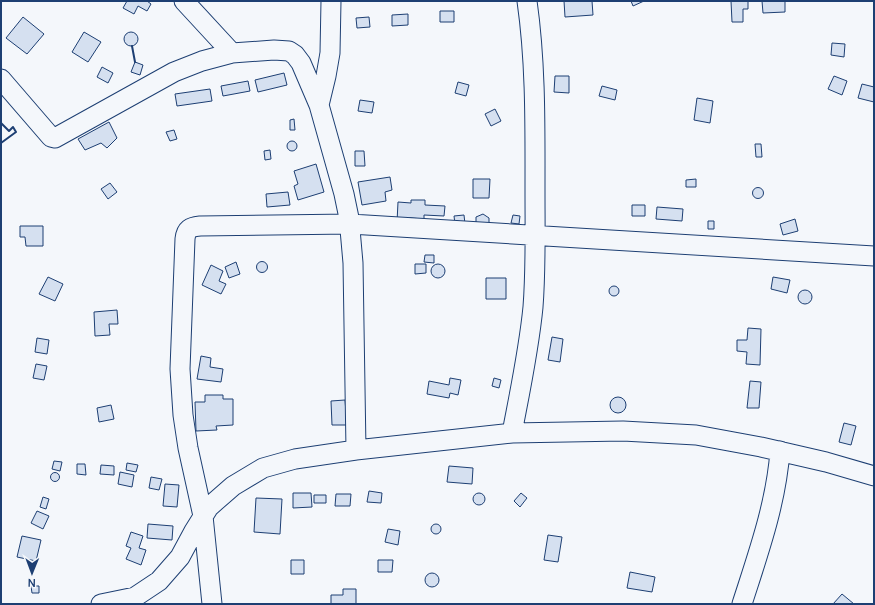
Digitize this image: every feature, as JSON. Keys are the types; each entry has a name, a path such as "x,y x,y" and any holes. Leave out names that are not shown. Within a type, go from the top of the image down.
{"street":[{"path":"184,1 232,53"},
{"path":"319,105 330,53 330,1"},
{"path":"512,433 528,349 533,307 536,117 532,34 527,1"},
{"path":"1,79 51,137 55,138 174,72 202,60 232,53 274,50 288,51 295,55 301,63 319,105 344,194 350,224 354,263 356,450"},
{"path":"212,604 203,516 188,448 181,390 180,369 186,232 194,227 350,224 874,256"},
{"path":"100,604 142,601 180,557 209,507 233,486 264,468 295,459 356,450 512,433 623,431 696,435 780,451 874,476"},
{"path":"742,604 771,508 780,451"}],"building":[{"path":"127,1 147,1 151,4 147,11 138,6 134,14 123,8"},
{"path":"564,1 592,1 593,15 565,17"},
{"path":"631,1 644,1 633,6"},
{"path":"731,1 748,1 748,9 743,9 743,22 732,22"},
{"path":"762,1 785,1 785,12 763,13"},
{"path":"440,11 454,11 454,22 440,22"},
{"path":"408,14 408,25 392,26 392,15"},
{"path":"23,17 44,34 27,54 6,38"},
{"path":"369,17 370,27 357,28 356,18"},
{"path":"84,32 101,42 88,62 72,52"},
{"path":"131,32 136,34 138,39 136,44 131,46 126,44 124,39 126,34"},
{"path":"832,43 845,44 844,57 831,55"},
{"path":"135,62 143,65 140,75 131,72"},
{"path":"102,67 113,73 108,83 97,77"},
{"path":"284,73 287,85 258,92 255,80"},
{"path":"555,76 569,76 569,93 554,92"},
{"path":"834,76 847,81 842,95 828,89"},
{"path":"248,81 250,91 223,96 221,86"},
{"path":"458,82 469,85 466,96 455,93"},
{"path":"862,84 874,87 874,102 858,98"},
{"path":"602,86 617,90 615,100 599,96"},
{"path":"210,89 212,101 177,106 175,94"},
{"path":"697,98 713,101 710,123 694,120"},
{"path":"360,100 374,102 372,113 358,111"},
{"path":"495,109 501,121 491,126 485,114"},
{"path":"294,119 295,130 290,130 290,120"},
{"path":"109,122 117,138 107,148 101,143 85,150 78,139"},
{"path":"174,130 177,139 170,141 166,132"},
{"path":"290,141 294,141 296,142 296,150 290,151 287,148 287,144"},
{"path":"755,144 761,144 762,157 756,157"},
{"path":"270,150 271,159 265,160 264,151"},
{"path":"355,151 364,151 365,166 355,166"},
{"path":"316,164 324,192 298,200 294,186 298,184 294,171"},
{"path":"390,177 392,190 385,192 386,201 362,205 358,182"},
{"path":"473,179 490,179 489,198 473,198"},
{"path":"696,179 696,187 686,187 686,180"},
{"path":"110,183 117,192 108,199 101,189"},
{"path":"756,188 760,188 762,189 762,197 756,198 753,195 753,191"},
{"path":"288,192 290,205 267,207 266,194"},
{"path":"411,200 425,200 425,205 445,206 444,216 424,215 424,219 410,218 397,222 398,202 411,203"},
{"path":"632,205 645,205 645,216 632,216"},
{"path":"657,207 683,209 682,221 656,219"},
{"path":"483,214 489,218 489,225 476,224 476,217"},
{"path":"464,215 465,224 455,224 454,216"},
{"path":"513,215 520,216 519,224 511,223"},
{"path":"795,219 798,231 783,235 780,224"},
{"path":"708,221 714,221 714,229 708,229"},
{"path":"20,226 43,226 43,246 26,246 25,237 20,237"},
{"path":"425,255 434,255 434,263 424,262"},
{"path":"262,261 266,263 268,267 266,271 262,273 258,271 256,267 258,263"},
{"path":"236,262 240,274 229,278 225,267"},
{"path":"415,264 426,264 426,273 415,274"},
{"path":"435,264 441,264 445,268 445,274 441,278 435,278 431,274 431,268"},
{"path":"211,265 223,271 219,281 226,284 221,294 202,285"},
{"path":"48,277 63,284 55,301 39,294"},
{"path":"773,277 790,280 787,293 771,289"},
{"path":"486,278 506,278 506,299 486,299"},
{"path":"612,286 616,286 618,287 618,295 612,296 609,293 609,289"},
{"path":"805,290 810,292 812,297 810,302 805,304 800,302 798,297 800,292"},
{"path":"117,310 118,324 109,324 110,335 95,336 94,312"},
{"path":"748,328 761,329 760,365 746,364 747,352 737,351 737,340 747,340"},
{"path":"552,337 563,339 560,362 548,360"},
{"path":"37,338 49,340 47,354 35,352"},
{"path":"201,356 211,358 210,367 223,369 221,382 197,379"},
{"path":"36,364 47,366 44,380 33,378"},
{"path":"450,378 461,380 458,395 450,393 449,398 427,394 429,381 449,385"},
{"path":"494,378 501,380 499,388 492,386"},
{"path":"750,381 761,382 759,408 747,408"},
{"path":"205,395 223,395 223,399 233,399 233,425 216,426 217,430 196,431 195,402 205,402"},
{"path":"618,397 624,399 626,405 624,411 618,413 612,411 610,405 612,399"},
{"path":"345,400 347,425 332,425 331,401"},
{"path":"111,405 114,419 99,422 97,408"},
{"path":"844,423 856,426 851,445 839,442"},
{"path":"54,461 62,462 60,471 52,469"},
{"path":"127,463 138,465 136,472 126,470"},
{"path":"77,464 85,464 86,475 77,474"},
{"path":"101,465 114,466 114,475 100,474"},
{"path":"449,466 473,468 472,484 447,482"},
{"path":"55,472 60,477 55,482 50,477"},
{"path":"120,472 134,475 132,487 118,484"},
{"path":"151,477 162,479 159,490 149,488"},
{"path":"165,484 179,485 177,507 163,506"},
{"path":"369,491 382,493 381,503 367,502"},
{"path":"293,493 311,493 312,507 293,508"},
{"path":"477,493 481,493 485,499 481,505 477,505 473,501 473,497"},
{"path":"521,493 527,498 520,507 514,501"},
{"path":"336,494 351,494 350,506 335,506"},
{"path":"314,495 326,495 326,503 314,503"},
{"path":"43,497 49,499 46,509 40,507"},
{"path":"256,498 282,499 280,534 254,532"},
{"path":"37,511 49,516 43,529 31,523"},
{"path":"148,524 173,526 172,540 147,538"},
{"path":"434,524 438,524 440,525 440,533 434,534 431,531 431,527"},
{"path":"388,529 400,531 398,545 385,542"},
{"path":"131,532 143,536 139,548 146,550 141,565 126,559 131,548 126,546"},
{"path":"548,535 562,537 558,562 544,560"},
{"path":"22,536 41,540 36,561 17,557"},
{"path":"291,560 304,560 304,574 291,574"},
{"path":"378,560 393,560 392,572 378,572"},
{"path":"630,572 655,577 652,592 627,588"},
{"path":"432,573 437,575 439,580 437,585 432,587 427,585 425,580 427,575"},
{"path":"31,586 39,586 39,593 32,593"},
{"path":"343,589 356,589 356,604 331,604 331,595 343,595"},
{"path":"842,594 854,604 833,604"}],"wall":[{"path":"132,46 135,62"},
{"path":"1,123 9,131 13,127 16,132 1,143"}]}
